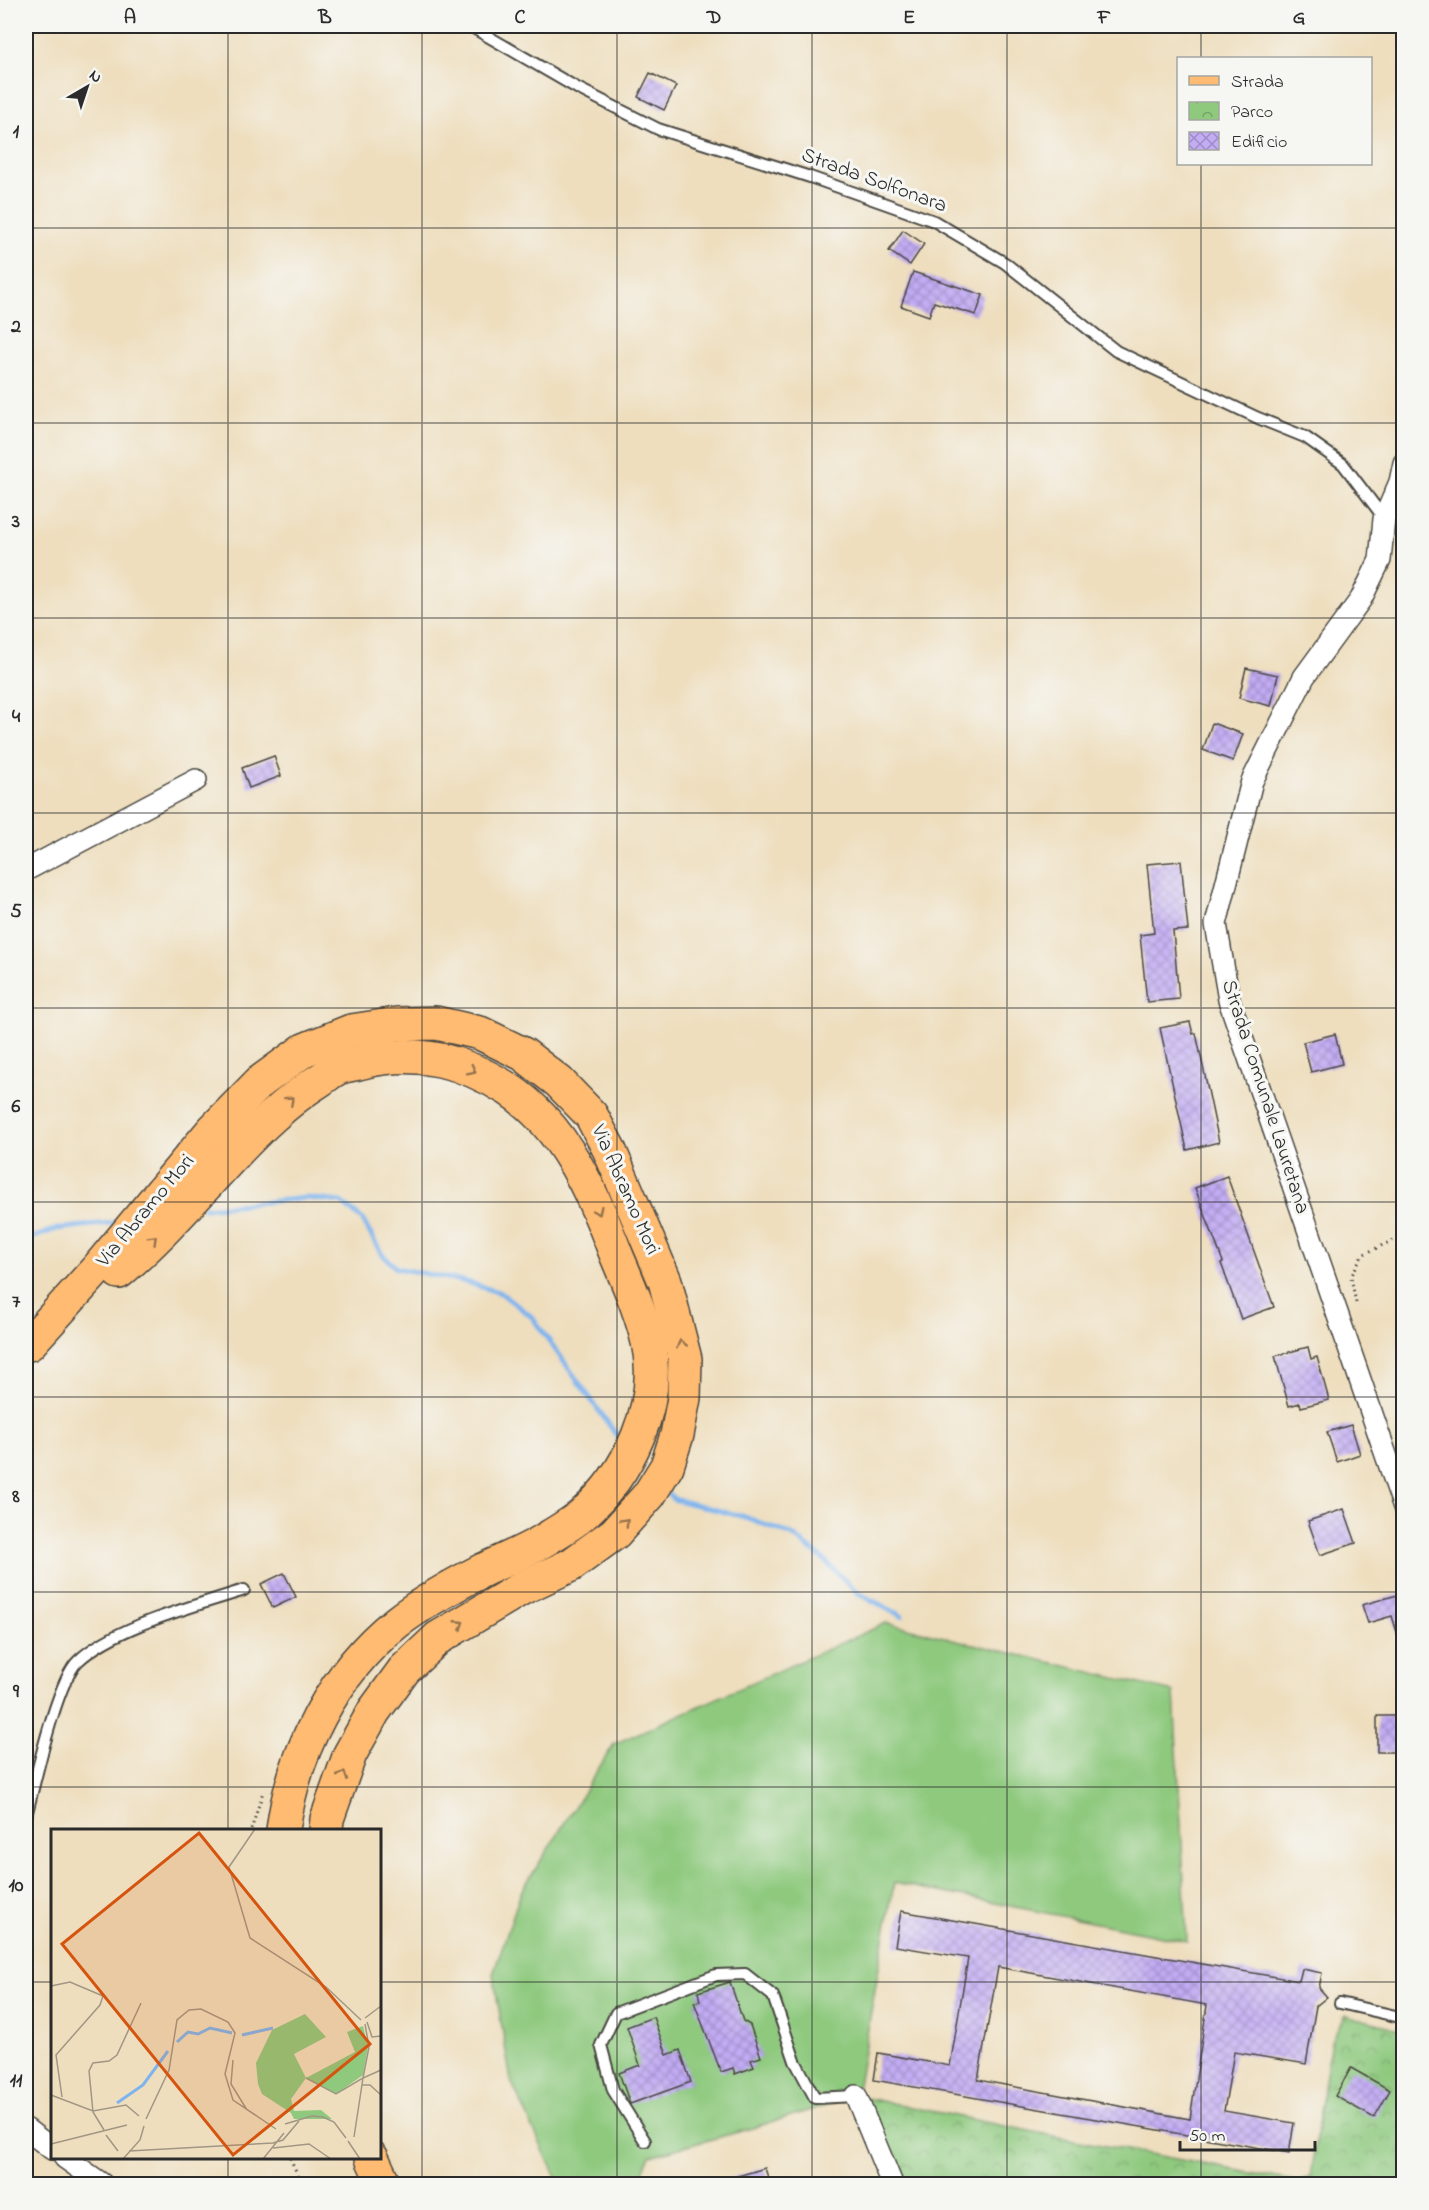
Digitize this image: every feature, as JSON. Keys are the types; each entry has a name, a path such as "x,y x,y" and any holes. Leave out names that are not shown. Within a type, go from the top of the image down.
{"main road":[{"name":"Via Abramo Mori","path":"27,1345 97,1269 212,1131 261,1082 304,1050 351,1031 397,1024 436,1023 480,1033 523,1054 559,1082 591,1115 609,1149 665,1281 685,1359 684,1398 677,1435 667,1466 649,1496 615,1533 571,1565 522,1588 438,1638 404,1670 374,1711 350,1754 327,1819 326,1829"},
{"name":"Via Abramo Mori","path":"27,1345 123,1269 261,1127 299,1093 338,1068 383,1057 422,1056 465,1066 511,1091 545,1120 575,1160 610,1238 636,1304 648,1344 651,1380 644,1418 633,1448 616,1478 582,1515 538,1544 481,1571 436,1597 398,1622 363,1654 333,1694 309,1738 286,1802 283,1829"},
{"path":"373,2159 384,2184"}],"street":[{"name":"Strada Comunale Lauretana","path":"1404,463 1391,489 1384,519 1380,560 1361,599 1304,677 1252,781 1216,924 1229,1000 1404,1508"},
{"path":"26,870 196,780"},
{"path":"856,2096 892,2184"},
{"path":"26,2129 51,2148"},
{"path":"68,2159 102,2184"}],"lane":[{"name":"Strada Solfonara","path":"470,26 577,88 658,129 810,177 934,221 1005,263 1116,351 1258,418 1305,437 1343,465 1384,519"},
{"path":"26,1816 59,1694 76,1662 136,1626 244,1590"},
{"path":"645,2141 613,2090 601,2045 616,2013 716,1975 745,1974 773,1996 795,2061 815,2098 856,2096"},
{"path":"1340,2003 1404,2018"}],"path":[{"path":"1357,1307 1351,1277 1362,1255 1404,1235"},
{"path":"251,1829 265,1784"},
{"path":"291,2159 302,2184"},
{"path":"1299,2182 1328,2184"}],"green space":[{"path":"886,1623 1174,1692 1187,1941 894,1883 856,2096 650,2156 637,2184 559,2184 511,2081 493,1974 521,1892 614,1744"},
{"path":"1345,2015 1403,2030 1403,2184 892,2184 856,2096 1299,2182 1310,2177 1331,2041"}],"building":[{"path":"650,73 676,86 664,110 638,97"},
{"path":"903,230 924,244 910,265 889,251"},
{"path":"913,272 983,295 976,315 934,302 929,316 901,306"},
{"path":"1246,668 1278,675 1271,706 1239,698"},
{"path":"1212,723 1243,734 1233,761 1203,750"},
{"path":"274,756 281,776 249,788 242,768"},
{"path":"1181,861 1188,930 1173,931 1179,999 1147,1002 1140,935 1154,933 1147,864"},
{"path":"1190,1022 1193,1034 1196,1033 1219,1142 1187,1150 1160,1028"},
{"path":"1335,1034 1342,1064 1311,1072 1303,1042"},
{"path":"1227,1176 1274,1307 1241,1319 1221,1263 1223,1262 1195,1188"},
{"path":"1308,1347 1311,1359 1317,1357 1329,1400 1301,1407 1300,1403 1289,1406 1275,1356"},
{"path":"1351,1425 1360,1454 1337,1462 1327,1432"},
{"path":"1344,1509 1356,1543 1320,1555 1308,1521"},
{"path":"284,1573 296,1597 273,1608 261,1584"},
{"path":"1404,1593 1404,1641 1400,1642 1392,1616 1368,1623 1362,1605"},
{"path":"1377,1716 1404,1716 1404,1752 1377,1752"},
{"path":"901,1911 1299,1981 1302,1969 1322,1973 1319,1988 1327,1997 1316,2006 1306,2064 1234,2052 1224,2111 1294,2123 1289,2153 874,2080 878,2053 950,2066 968,1958 895,1946","holes":["998,1967 1207,2005 1190,2119 978,2080"]},
{"path":"730,1982 743,2021 750,2025 761,2057 751,2060 754,2067 735,2074 733,2068 721,2072 694,2002 700,2001 698,1992"},
{"path":"653,2017 667,2055 680,2050 691,2082 630,2104 619,2073 640,2065 627,2027"},
{"path":"1351,2068 1390,2090 1374,2118 1335,2096"},
{"path":"765,2168 770,2184 722,2184 721,2181"}],"waterway":[{"path":"204,1208 306,1198 341,1202 362,1219 381,1253 396,1268 463,1281 501,1293 532,1317 620,1440"},
{"path":"26,1240 57,1229 118,1222"},
{"path":"669,1494 673,1499 745,1517 792,1535 822,1558 858,1593 902,1616"}]}
